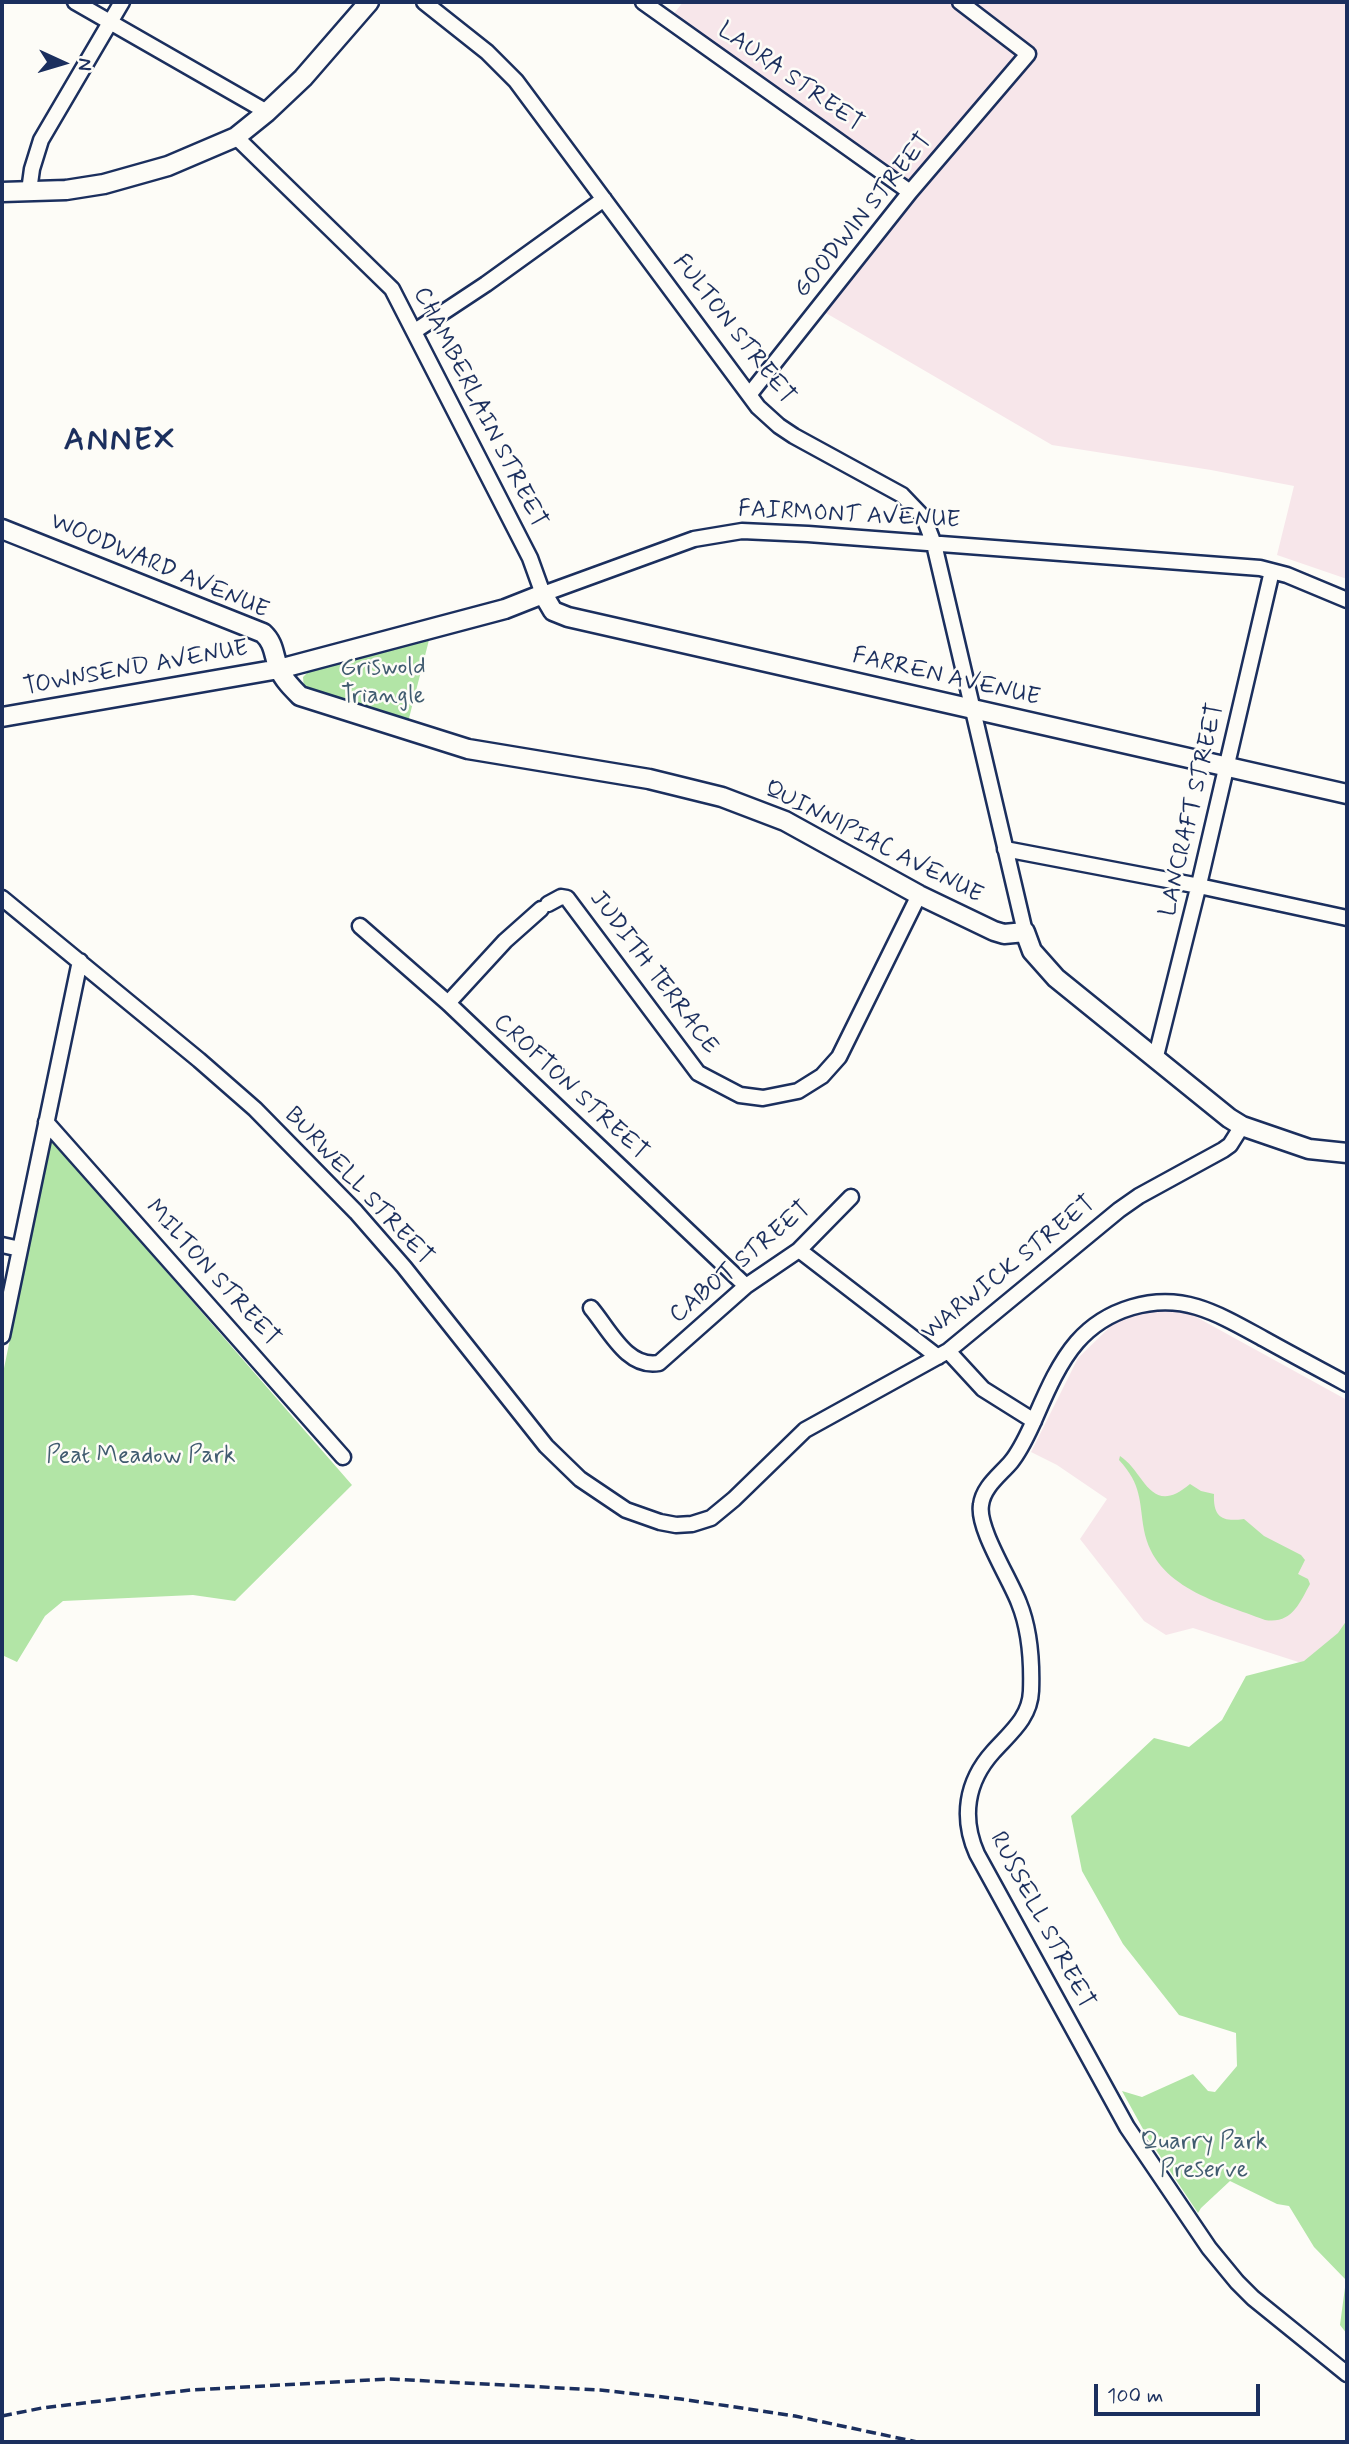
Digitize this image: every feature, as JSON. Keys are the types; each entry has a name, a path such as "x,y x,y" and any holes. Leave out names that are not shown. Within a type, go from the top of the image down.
{"main road":[{"path":"2,192 66,190 103,184 168,166 236,137 303,78 369,2"},
{"name":"WOODWARD AVENUE","path":"2,529 263,633 272,644 279,669"},
{"name":"FAIRMONT AVENUE","path":"279,669 505,609 543,594"},
{"name":"FARREN AVENUE","path":"543,594 550,608 561,616 1347,794"},
{"name":"TOWNSEND AVENUE","path":"2,717 279,669"},
{"name":"QUINNIPIAC AVENUE","path":"279,669 300,696 468,750 649,779 722,797 785,821 919,895 1004,934 1025,932"},
{"path":"1025,932 1032,951 1056,978 1220,1112 1242,1126 1308,1149 1347,1153"}],"street":[{"path":"75,2 267,112"},
{"path":"29,191 32,169 41,140 122,2"},
{"name":"FULTON STREET","path":"424,2 503,66 766,415 793,436 902,495 924,518 934,544 1025,932"},
{"name":"LAURA STREET","path":"643,2 910,192"},
{"name":"GOODWIN STREET","path":"749,395 910,192 1028,54 960,2"},
{"name":"CHAMBERLAIN STREET","path":"236,137 392,289 530,558 543,594"},
{"path":"415,331 486,284 604,199"},
{"name":"FAIRMONT AVENUE","path":"543,594 694,540 742,531 1272,570 1347,600"},
{"name":"LANCRAFT STREET","path":"1155,1059 1199,886 1272,570"},
{"path":"1005,849 1347,918"},
{"name":"JUDITH TERRACE","path":"448,1003 505,941 545,907 561,897 567,898 698,1073 740,1095 763,1098 798,1091 822,1076 839,1057 919,895"},
{"name":"BURWELL STREET","path":"2,898 255,1109 356,1212 404,1267 546,1446 564,1464 616,1504 660,1522"},
{"name":"CROFTON STREET","path":"360,926 448,1003 746,1286"},
{"path":"2,1336 80,961"},
{"name":"MILTON STREET","path":"46,1122 343,1457"},
{"name":"WARWICK STREET","path":"660,1522 692,1524 711,1518 805,1430 943,1354 1119,1210 1230,1145 1242,1126"},
{"name":"CABOT STREET","path":"591,1308 634,1361 650,1365 659,1363 746,1286 799,1250 851,1197"},
{"path":"2,1245 20,1249"},
{"path":"799,1250 943,1354 983,1389 1034,1420"},
{"name":"RUSSELL STREET","path":"1347,1384 1209,1311 1186,1304 1155,1302 1115,1313 1087,1331 1066,1357 1020,1449 991,1484 981,1504 984,1527 1026,1623 1031,1690 1027,1713 983,1764 972,1784 967,1812 971,1839 985,1870 1122,2118 1209,2248 1237,2283 1253,2298 1347,2374"}],"shaded area":[{"path":"683,2 1347,2 1347,579 1277,555 1294,486 1052,445 819,309 910,192 669,20"},
{"path":"1157,1308 1189,1313 1347,1400 1347,1762 1320,1669 1193,1628 1166,1635 1144,1621 1080,1539 1107,1499 1057,1465 1031,1452 1078,1358 1123,1318"}],"green space":[{"name":"Griswold Triangle","path":"429,640 408,722 304,689 303,677 308,672"},
{"name":"Peat Meadow Park","path":"51,1139 352,1485 235,1601 193,1595 63,1601 45,1616 17,1662 2,1655 2,1378"},
{"path":"1120,1456 1129,1463 1149,1489 1157,1494 1166,1496 1177,1493 1190,1484 1201,1491 1214,1494 1215,1508 1221,1517 1230,1520 1244,1519 1264,1536 1301,1555 1305,1560 1298,1574 1308,1579 1310,1584 1294,1611 1282,1619 1265,1620 1209,1599 1175,1579 1161,1566 1150,1550 1136,1485 1119,1460"},
{"name":"Quarry Park Preserve","path":"1347,1620 1347,2334 1340,2325 1346,2280 1314,2247 1289,2206 1277,2204 1230,2181 1198,2213 1148,2138 1122,2091 1142,2097 1193,2074 1208,2091 1215,2092 1237,2066 1236,2033 1179,2015 1123,1944 1082,1871 1071,1816 1154,1738 1189,1747 1222,1720 1246,1676 1304,1661 1338,1633"}],"railway":[{"path":"2,2416 42,2408 191,2390 389,2379 600,2390 681,2399 795,2416 917,2442"}],"district":[{"name":"ANNEX","path":"120,442"}]}
